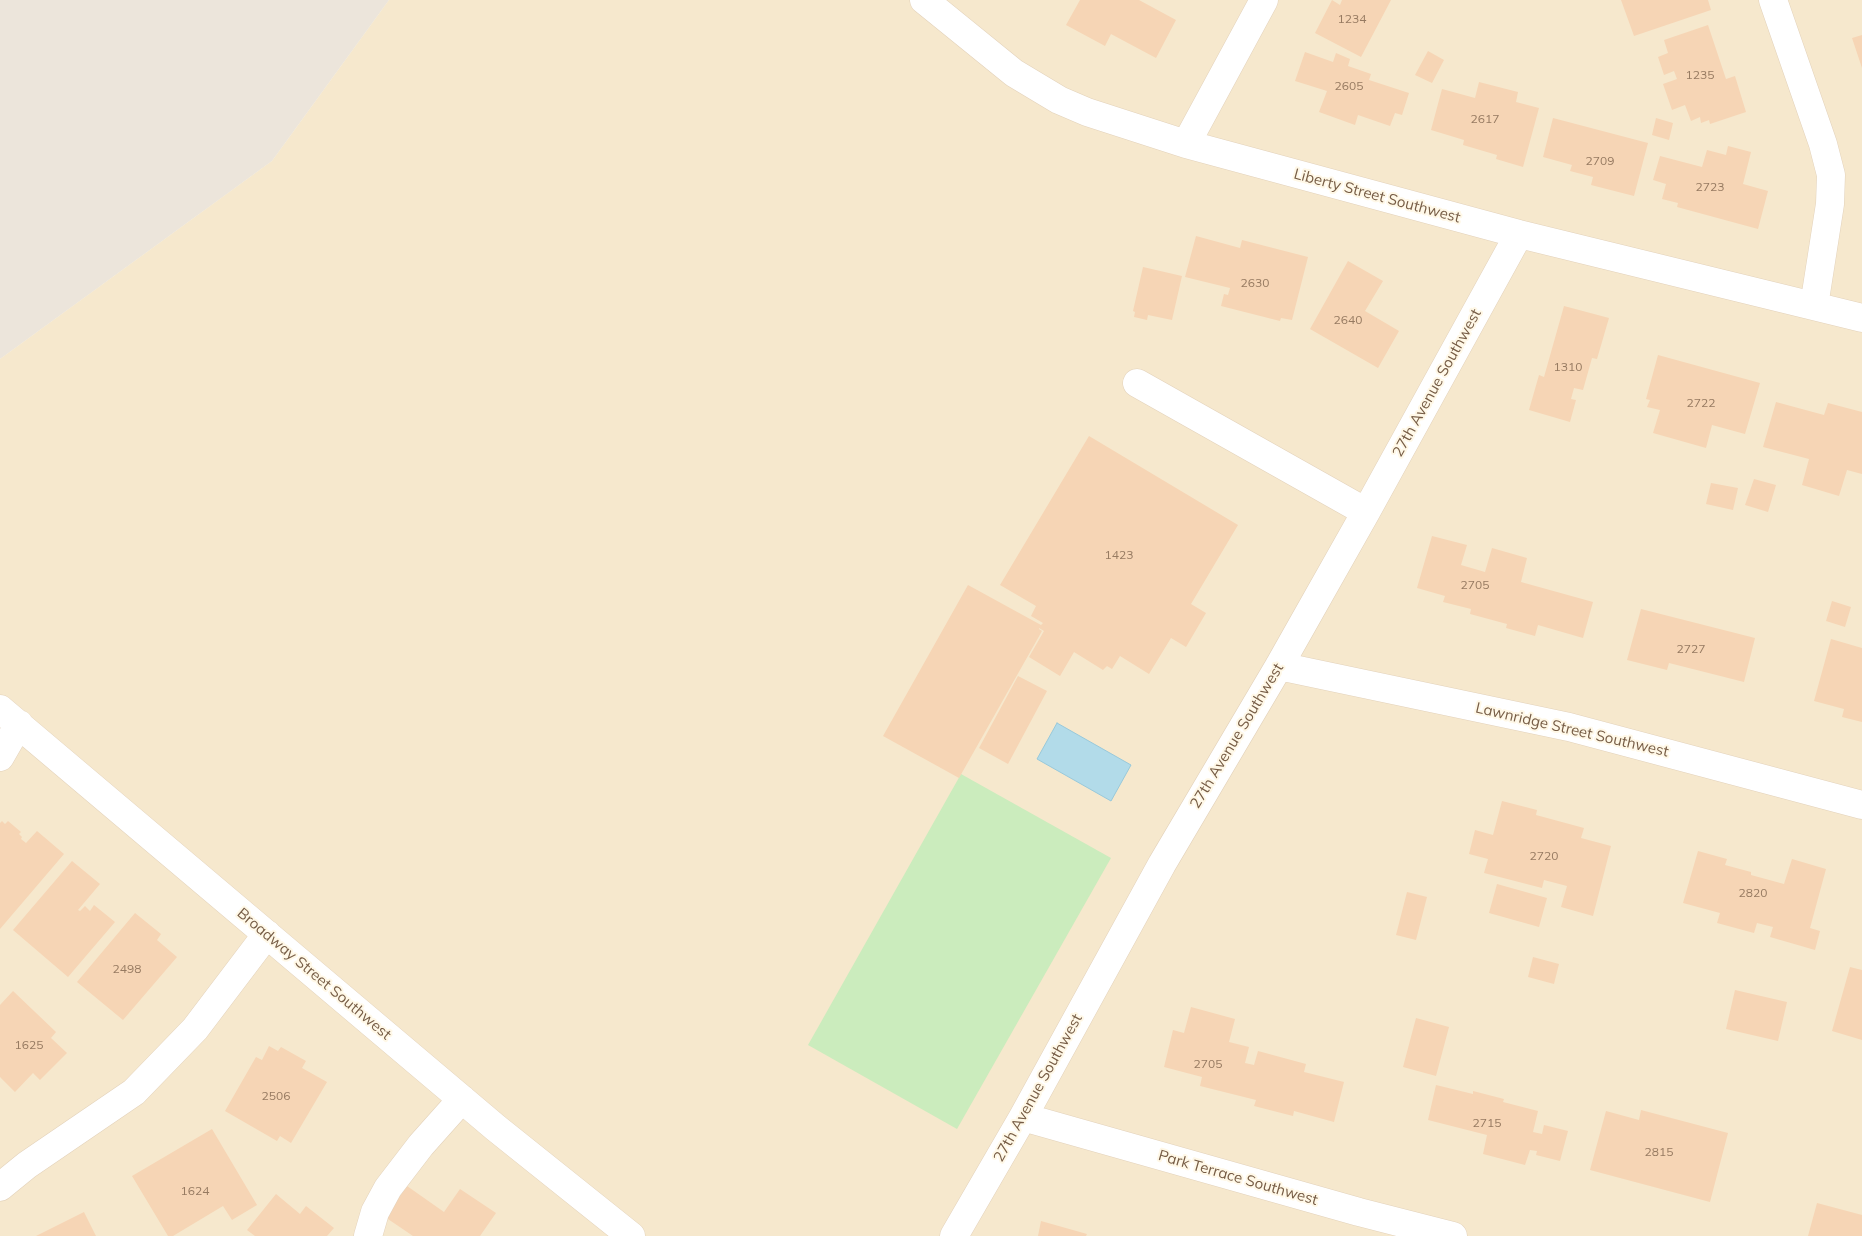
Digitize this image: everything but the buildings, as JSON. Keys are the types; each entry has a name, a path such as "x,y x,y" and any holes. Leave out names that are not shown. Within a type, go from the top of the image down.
{"street":[{"name":"Liberty Street Southwest","path":"924,0 1014,73 1058,100 1087,112 1186,144 1519,234 1862,318"},
{"path":"1186,144 1264,0"},
{"path":"1773,0 1823,144 1831,175 1830,204 1814,306"},
{"name":"27th Avenue Southwest","path":"954,1236 1023,1116 1162,864 1279,666 1366,512 1519,234"},
{"path":"1137,383 1366,512"},
{"name":"Lawnridge Street Southwest","path":"1279,666 1569,727 1862,805"},
{"path":"0,757 9,717"},
{"name":"Broadway Street Southwest","path":"9,717 462,1098 630,1236"},
{"path":"0,1187 27,1165 134,1092 195,1029 267,934"},
{"path":"368,1236 375,1212 388,1188 421,1145 462,1098"},
{"name":"Park Terrace Southwest","path":"1023,1116 1349,1209 1453,1236"}],"shaded area":[{"path":"0,0 389,0 272,161 0,359"},
{"path":"389,0 1862,0 1862,1236 0,1236 0,359 272,161"}],"green space":[{"path":"961,774 1111,858 957,1129 808,1045"}],"water":[{"path":"1057,723 1131,765 1111,801 1037,759"}]}
